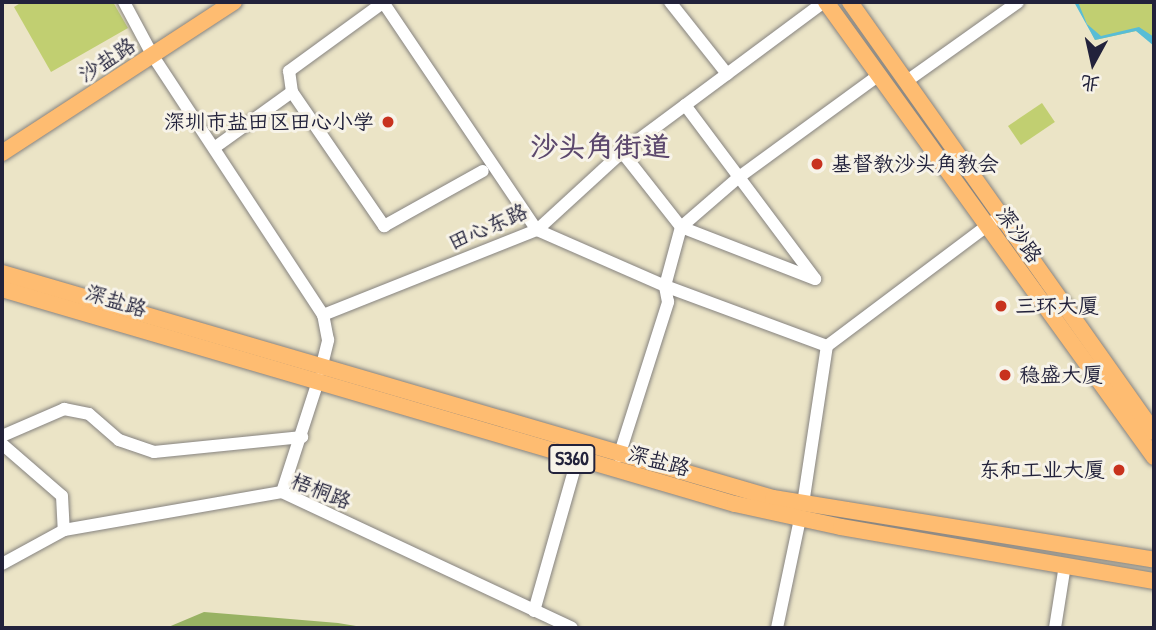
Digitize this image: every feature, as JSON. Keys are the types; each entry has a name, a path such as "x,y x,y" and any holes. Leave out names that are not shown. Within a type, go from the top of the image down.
{"main road":[{"name":"沙盐路","path":"2,153 150,51 215,2"},
{"name":"沙盐路","path":"2,141 234,2"},
{"name":"深沙路","path":"825,2 1154,457"},
{"name":"深沙路","path":"850,2 1003,214 1017,244 1154,432"},
{"name":"深盐路","path":"2,273 319,377"},
{"name":"深盐路","path":"2,289 802,512 1154,581"},
{"name":"深盐路","path":"579,452 619,456 802,512 1154,560"}],"street":[{"path":"124,2 150,51 323,315 328,340 302,437 282,492"},
{"path":"483,171 384,226 292,92 289,71 383,2 537,230 665,286 827,346"},
{"path":"670,2 727,74"},
{"name":"田心东路","path":"323,315 537,230 622,152 825,2"},
{"path":"906,81 1018,2"},
{"path":"619,456 667,302 665,286 681,227 739,177 879,75"},
{"path":"214,148 292,92"},
{"path":"622,152 681,227 815,279 685,105"},
{"path":"777,628 802,512 827,346 1003,214"},
{"path":"2,436 64,409 89,414 119,440 155,452 302,437"},
{"path":"2,444 62,496 64,530"},
{"path":"534,611 579,452"},
{"name":"梧桐路","path":"2,564 64,530 282,492 572,628"},
{"path":"1055,628 1065,565"}],"green space":[{"path":"22,2 113,2 128,28 51,72 14,7"},
{"path":"1076,2 1154,2 1154,42 1136,31 1095,40"},
{"path":"1042,103 1055,122 1021,145 1008,126"},
{"path":"204,612 338,623 368,628 166,628"}],"water":[{"path":"1074,2 1078,2 1087,24 1101,36 1139,27 1154,37 1154,46 1136,31 1095,40"}],"place":[{"name":"深圳市盐田区田心小学","path":"388,122"},
{"name":"基督教沙头角教会","path":"817,164"},
{"name":"三环大厦","path":"1001,306"},
{"name":"稳盛大厦","path":"1005,375"},
{"name":"东和工业大厦","path":"1119,470"}],"district":[{"name":"沙头角街道","path":"600,146"}]}
